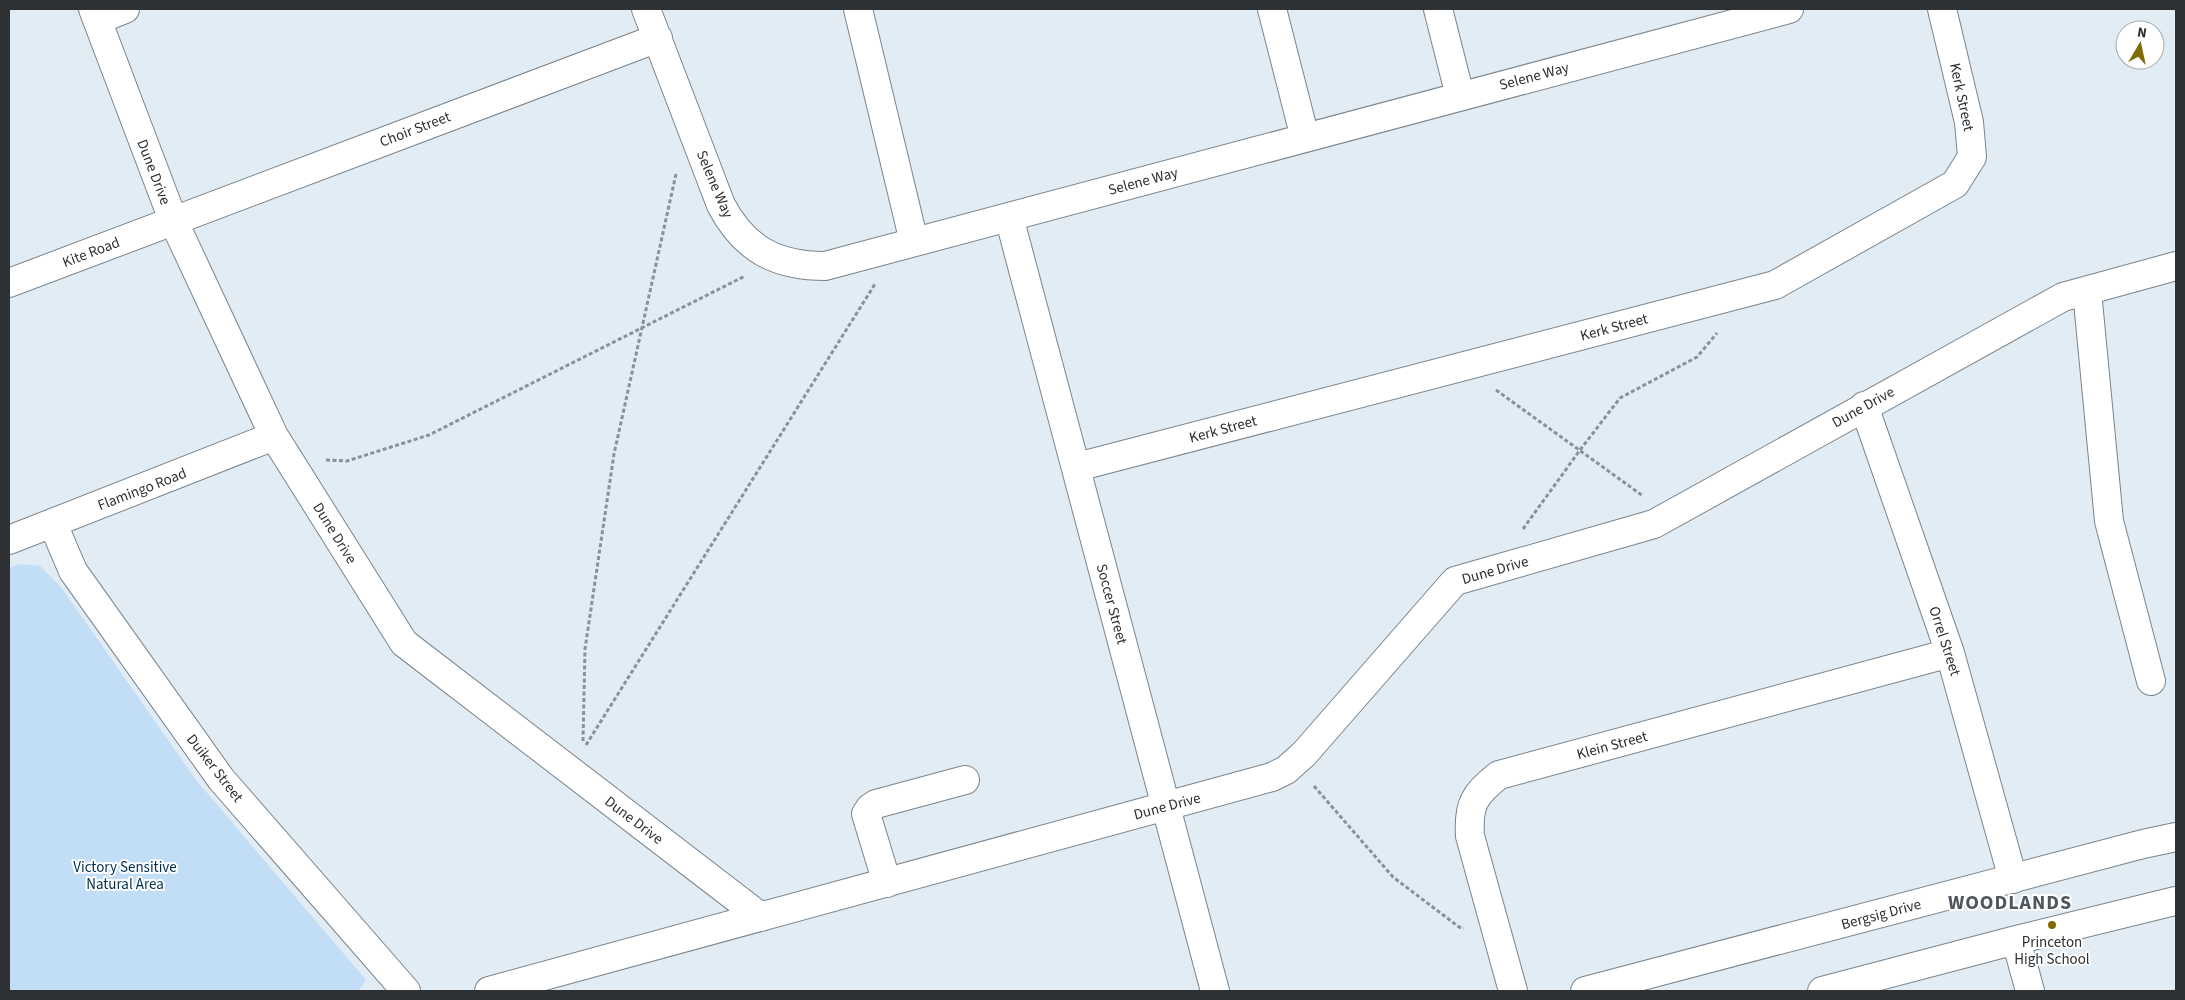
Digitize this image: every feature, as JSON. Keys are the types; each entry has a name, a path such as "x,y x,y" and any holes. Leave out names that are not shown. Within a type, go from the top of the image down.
{"street":[{"path":"95,14 125,9"},
{"name":"Selene Way","path":"646,9 721,205 729,221 747,240 768,256 805,266 825,266 1789,9"},
{"path":"858,9 914,242"},
{"path":"1272,9 1305,138"},
{"path":"1438,9 1460,96"},
{"name":"Kerk Street","path":"1077,467 1775,285 1956,184 1972,157 1969,122 1942,9"},
{"name":"Dune Drive","path":"95,14 173,220 281,447 404,643 760,917"},
{"name":"Choir Street","path":"173,220 658,38"},
{"name":"Soccer Street","path":"1008,217 1077,467 1215,991"},
{"name":"Kite Road","path":"9,283 173,220"},
{"name":"Dune Drive","path":"489,991 1272,777 1296,762 1455,581 1654,524 2063,297 2176,266"},
{"path":"2087,290 2109,521 2151,681"},
{"name":"Orrel Street","path":"1864,406 1950,653 2013,879"},
{"name":"Flamingo Road","path":"9,540 281,447"},
{"name":"Duiker Street","path":"53,524 73,571 221,779 406,991"},
{"name":"Klein Street","path":"1513,991 1470,836 1469,817 1472,801 1483,787 1499,775 1950,653"},
{"path":"887,883 868,824 866,814 870,808 887,801 965,780"},
{"name":"Bergsig Drive","path":"1585,991 2176,837"},
{"path":"1822,991 2175,901"},
{"path":"2016,940 2030,991"}],"path":[{"path":"701,152 674,175 614,454 585,649 583,750 875,286 877,252"},
{"path":"281,447 347,461 429,435 746,275 768,256"},
{"path":"1520,562 1522,530 1620,398 1697,356 1720,331"},
{"path":"1482,362 1486,383 1644,496 1654,524"},
{"path":"1296,762 1320,794 1393,877 1459,927 1496,934"}],"green space":[{"name":"Victory Sensitive Natural Area","path":"18,564 40,566 61,587 196,780 366,980 358,991 9,991 9,568"}],"place":[{"name":"Princeton High School","path":"2052,925"}],"district":[{"name":"WOODLANDS","path":"2010,902"}]}
